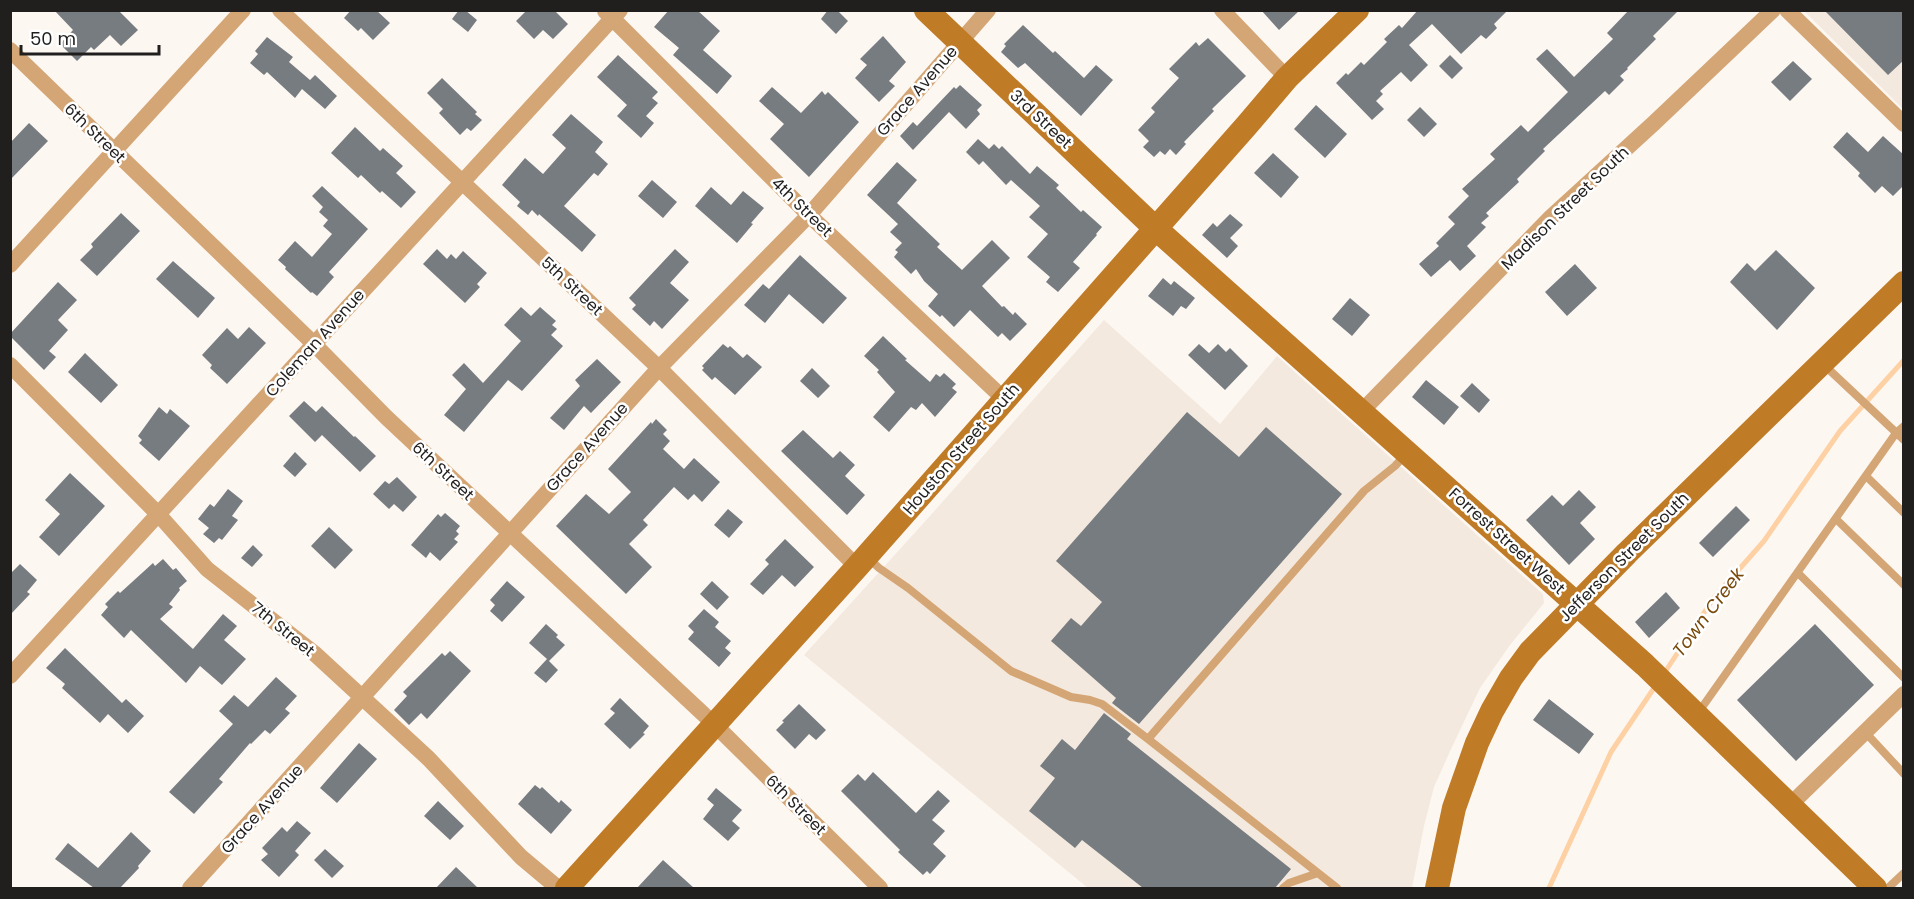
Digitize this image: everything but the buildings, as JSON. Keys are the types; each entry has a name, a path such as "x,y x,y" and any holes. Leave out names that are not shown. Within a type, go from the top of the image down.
{"street":[{"path":"10,265 115,153 243,10"},
{"name":"5th Street","path":"280,10 862,562"},
{"name":"3rd Street","path":"926,10 1155,228"},
{"name":"Grace Avenue","path":"190,888 659,368 809,214 988,10"},
{"path":"1222,10 1287,78"},
{"name":"Houston Street South","path":"567,888 862,562 1287,78 1357,10"},
{"name":"Madison Street South","path":"1362,411 1549,219 1773,10"},
{"path":"1787,10 1904,124"},
{"name":"Coleman Avenue","path":"10,676 462,182 612,13"},
{"name":"4th Street","path":"612,13 809,214 1004,399"},
{"name":"6th Street","path":"10,50 314,344 386,417 715,724 879,888"},
{"name":"Forrest Street West","path":"1155,228 1645,665 1875,888"},
{"name":"Jefferson Street South","path":"1437,888 1454,808 1464,775 1492,711 1511,678 1530,652 1821,362 1904,283"},
{"name":"7th Street","path":"10,365 159,515 207,569 314,653 429,759 521,857 558,888"},
{"path":"1790,805 1904,694"}],"lane":[{"path":"1821,362 1900,436"},
{"path":"1696,716 1866,476 1900,436 1904,426"},
{"path":"1148,739 1364,491 1395,466 1408,452"},
{"path":"1866,476 1904,513"},
{"path":"1836,519 1904,585"},
{"path":"862,562 879,568 908,588 1011,671 1071,696 1102,704 1337,888"},
{"path":"1798,573 1904,678"},
{"path":"1864,732 1904,774"},
{"path":"1283,888 1289,883 1318,873"},
{"path":"1888,888 1904,873"}],"shaded area":[{"path":"1804,11 1903,11 1903,109 1876,82"},
{"path":"1104,320 1220,424 1277,356 1543,594 1544,603 1510,645 1480,688 1434,787 1412,888 1088,888 804,655"}],"waterway":[{"name":"Town Creek","path":"1663,675 1713,599 1764,541 1840,431 1904,360"},
{"name":"Town Creek","path":"1549,888 1611,752 1656,685"}]}
